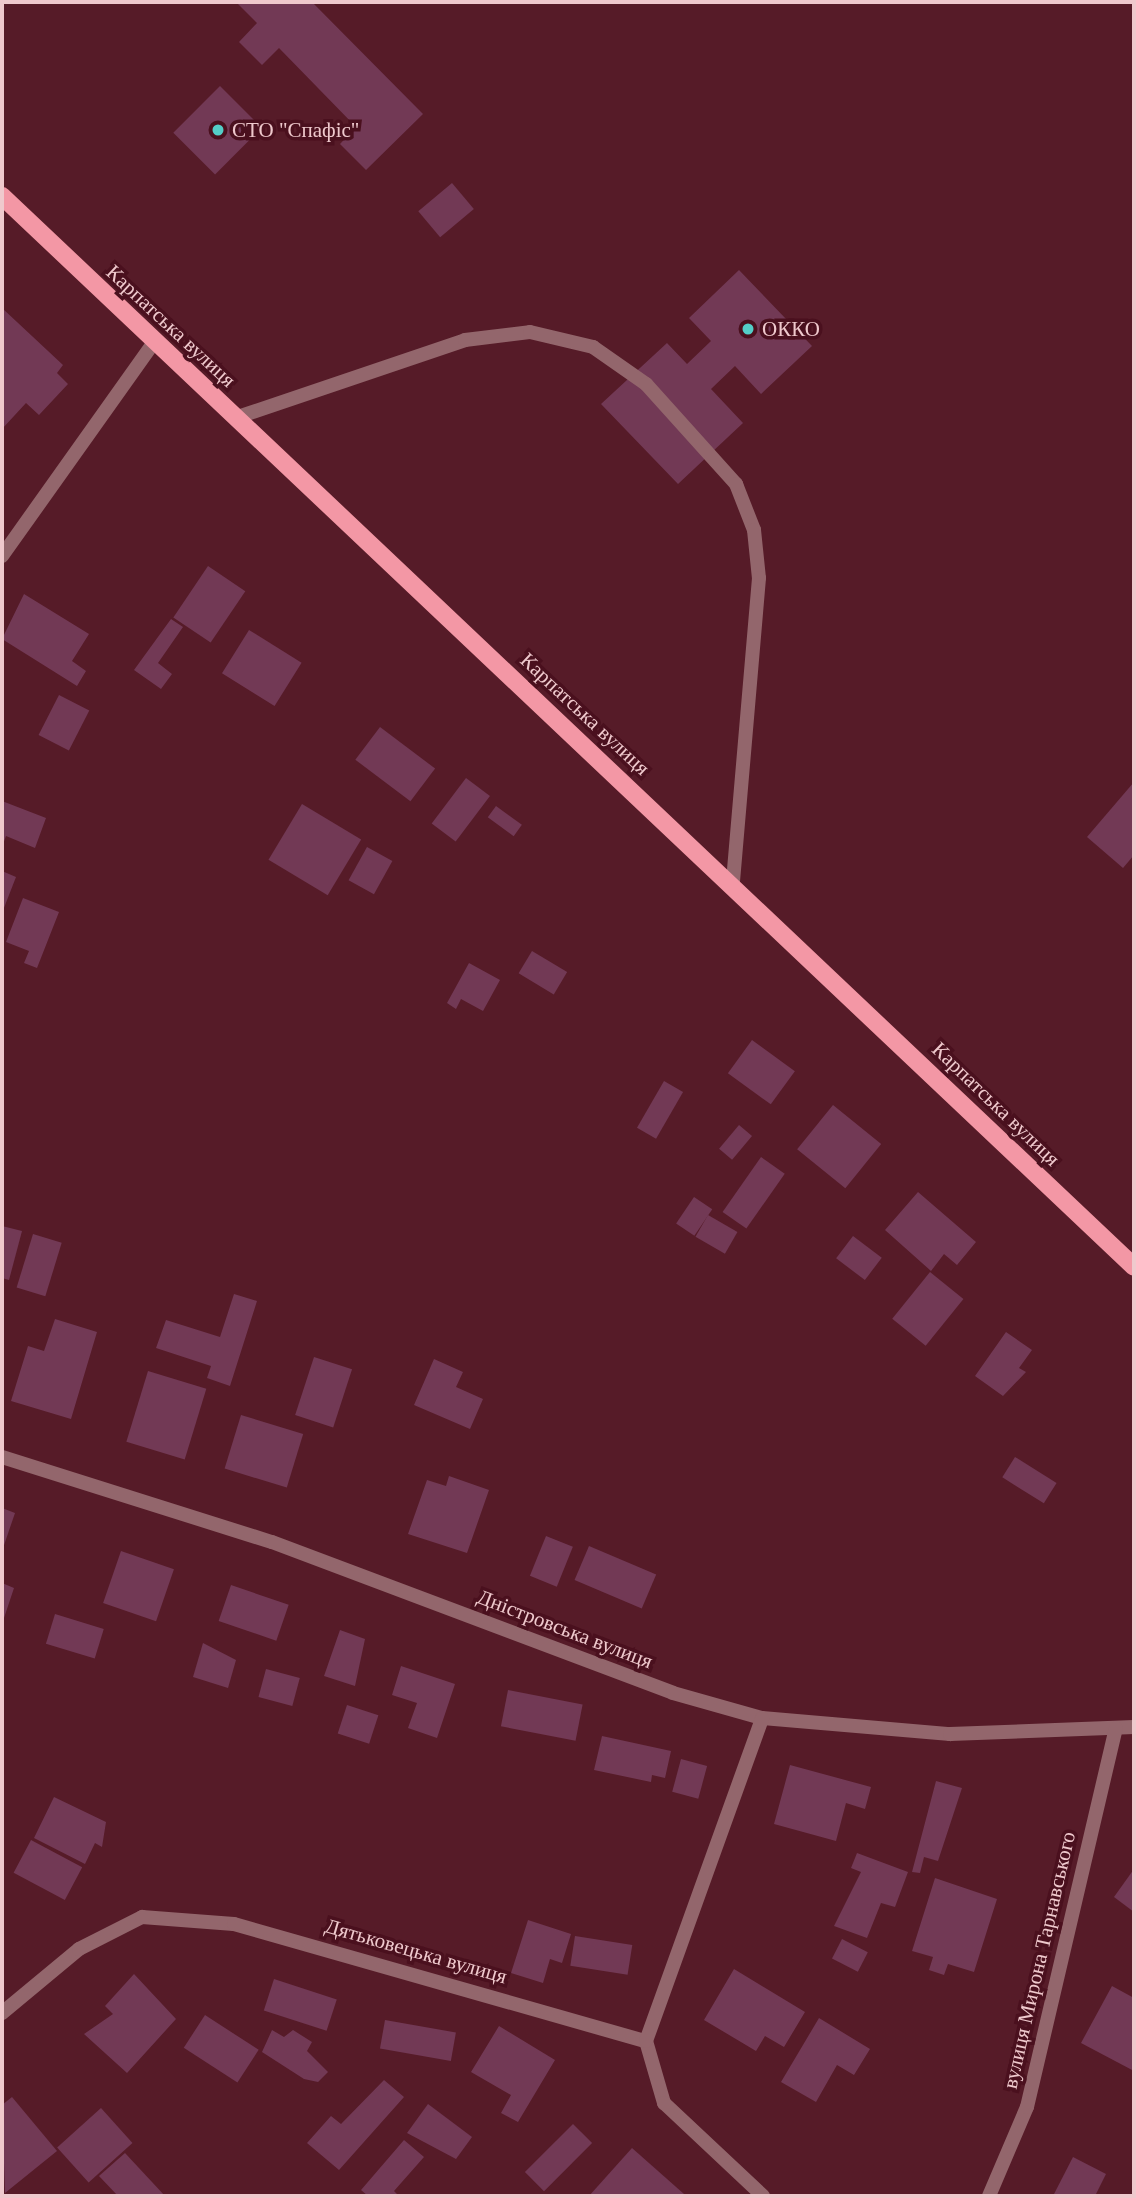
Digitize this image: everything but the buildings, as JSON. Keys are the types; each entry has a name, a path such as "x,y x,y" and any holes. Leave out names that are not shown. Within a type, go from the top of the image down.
{"main road":[{"name":"Карпатська вулиця","path":"2,196 154,342 733,883 1134,1267"}],"street":[{"path":"235,418 465,340 530,332 593,347 646,384 722,465 754,530 759,578 733,883"},
{"path":"2,556 154,342"},
{"name":"Дністровська вулиця","path":"2,1457 272,1542 673,1693 762,1718 950,1734 1134,1727"},
{"path":"762,1718 646,2041 664,2103 763,2196"},
{"name":"вулиця Мирона Тарнавського","path":"989,2196 1027,2107 1116,1728"},
{"name":"Дятьковецька вулиця","path":"2,2012 115,1928 166,1916 234,1924 326,1947 646,2041"}],"place":[{"name":"СТО \"Спафіс\"","path":"218,130"},
{"name":"ОККО","path":"748,329"}]}
